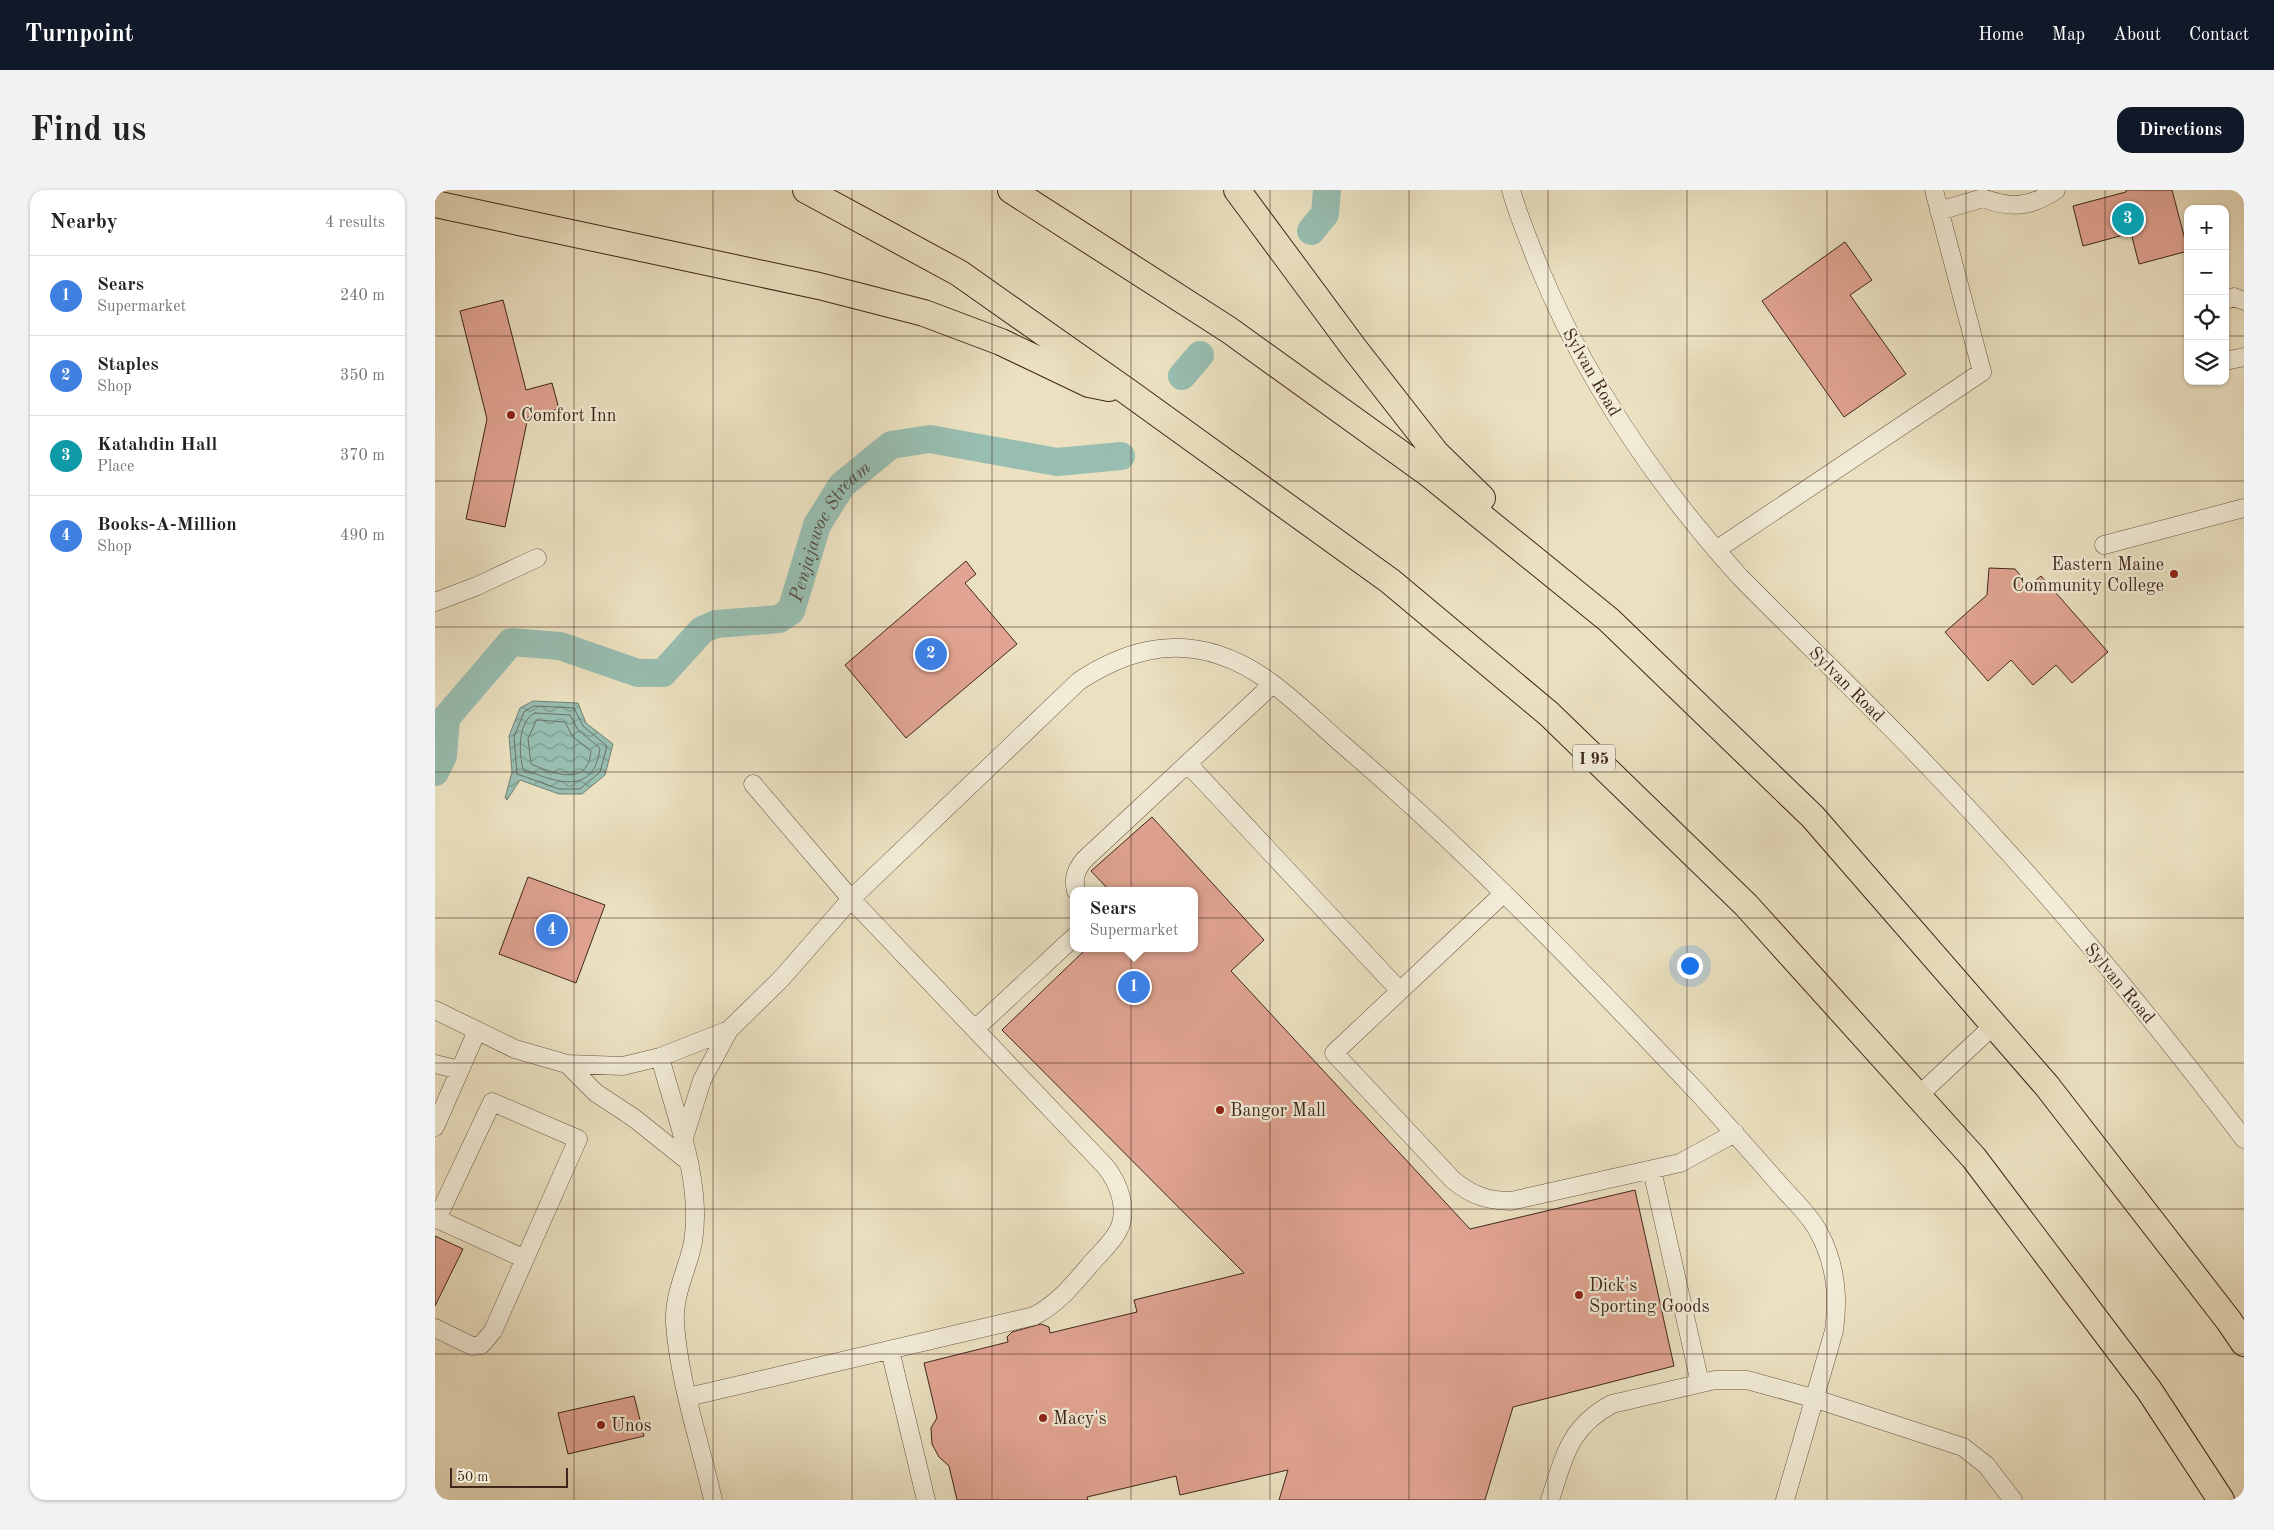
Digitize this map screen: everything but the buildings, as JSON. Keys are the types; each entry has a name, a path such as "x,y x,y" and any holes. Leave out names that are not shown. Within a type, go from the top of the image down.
{"highway":[{"name":"I 95","path":"806,190 959,273 1128,392 1389,581 1549,714 1746,904 1973,1158 2149,1390 2220,1500"},
{"path":"1011,190 1229,330 1429,474 1609,620"},
{"path":"1237,190 1354,348 1436,453 1813,817 2053,1094 2223,1313 2244,1343"},
{"path":"435,204 819,286 924,313 1001,342 1089,384 1128,392"}],"street":[{"name":"Sylvan Road","path":"1511,190 1548,288 1572,341 1603,396 1656,473 1716,550 1809,647 1925,763 2027,874 2143,1011 2244,1139"},
{"path":"1716,550 1982,372 1934,190"},
{"path":"1939,211 1985,194 2007,206 2022,205 2046,197 2056,190"},
{"path":"2229,299 2234,297 2244,301"},
{"path":"2229,360 2244,357"},
{"path":"2104,545 2244,508"},
{"path":"435,602 477,586 537,558"},
{"path":"683,1141 702,1080 729,1030 781,979 851,899 1079,681 1115,660 1140,652 1188,648 1217,654 1241,663 1273,684 1410,803 1601,990 1735,1133 1811,1220 1825,1245 1832,1263 1837,1289 1837,1311 1835,1331 1785,1500"},
{"path":"1075,887 1076,873 1084,860 1273,684"},
{"path":"1188,764 1400,991"},
{"path":"688,1397 1034,1316 1047,1309 1066,1293 1119,1230 1123,1205 1113,1176 851,899 753,784"},
{"path":"1504,893 1334,1053 1453,1180 1475,1195 1499,1201 1511,1201 1680,1163 1735,1133"},
{"path":"975,1030 1070,941"},
{"path":"435,1010 515,1049 567,1064 623,1066 660,1057 729,1030"},
{"path":"1918,1096 1994,1025"},
{"path":"435,1127 477,1031"},
{"path":"660,1057 689,1162 695,1196 693,1242 679,1286 675,1310 678,1355 713,1500"},
{"path":"435,1064 460,1070"},
{"path":"567,1064 596,1093 634,1118 689,1162"},
{"path":"435,1328 472,1346 481,1345 493,1331 525,1259 578,1139 492,1102 437,1219 525,1259"},
{"path":"1652,1170 1699,1383"},
{"path":"890,1350 925,1500"},
{"path":"1550,1500 1570,1442 1588,1420 1613,1404 1699,1383 1731,1379 1747,1380 1816,1399 1963,1447 1986,1465 2013,1500"}],"water":[{"path":"533,701 578,703 586,723 613,744 605,775 582,794 559,794 520,780 507,800 505,798 512,772 509,736 520,708"}],"waterway":[{"name":"Penjajawoc Stream","path":"1311,231 1325,214 1327,190"},
{"name":"Penjajawoc Stream","path":"1182,376 1200,355"},
{"name":"Penjajawoc Stream","path":"435,772 443,756 446,718 511,642 560,646 638,673 663,673 702,630 716,624 779,619 791,611 817,525 842,485 891,445 930,439 1057,462 1121,456"}],"place":[{"name":"Katahdin Hall","path":"2128,219"},
{"name":"Comfort Inn","path":"511,415"},
{"name":"Eastern Maine Community College","path":"2174,574"},
{"name":"Staples","path":"931,654"},
{"name":"Books-A-Million","path":"552,930"},
{"name":"Sears","path":"1134,987"},
{"name":"Bangor Mall","path":"1220,1110"},
{"name":"Dick's Sporting Goods","path":"1579,1295"},
{"name":"Macy's","path":"1043,1418"},
{"name":"Unos","path":"601,1425"}]}
